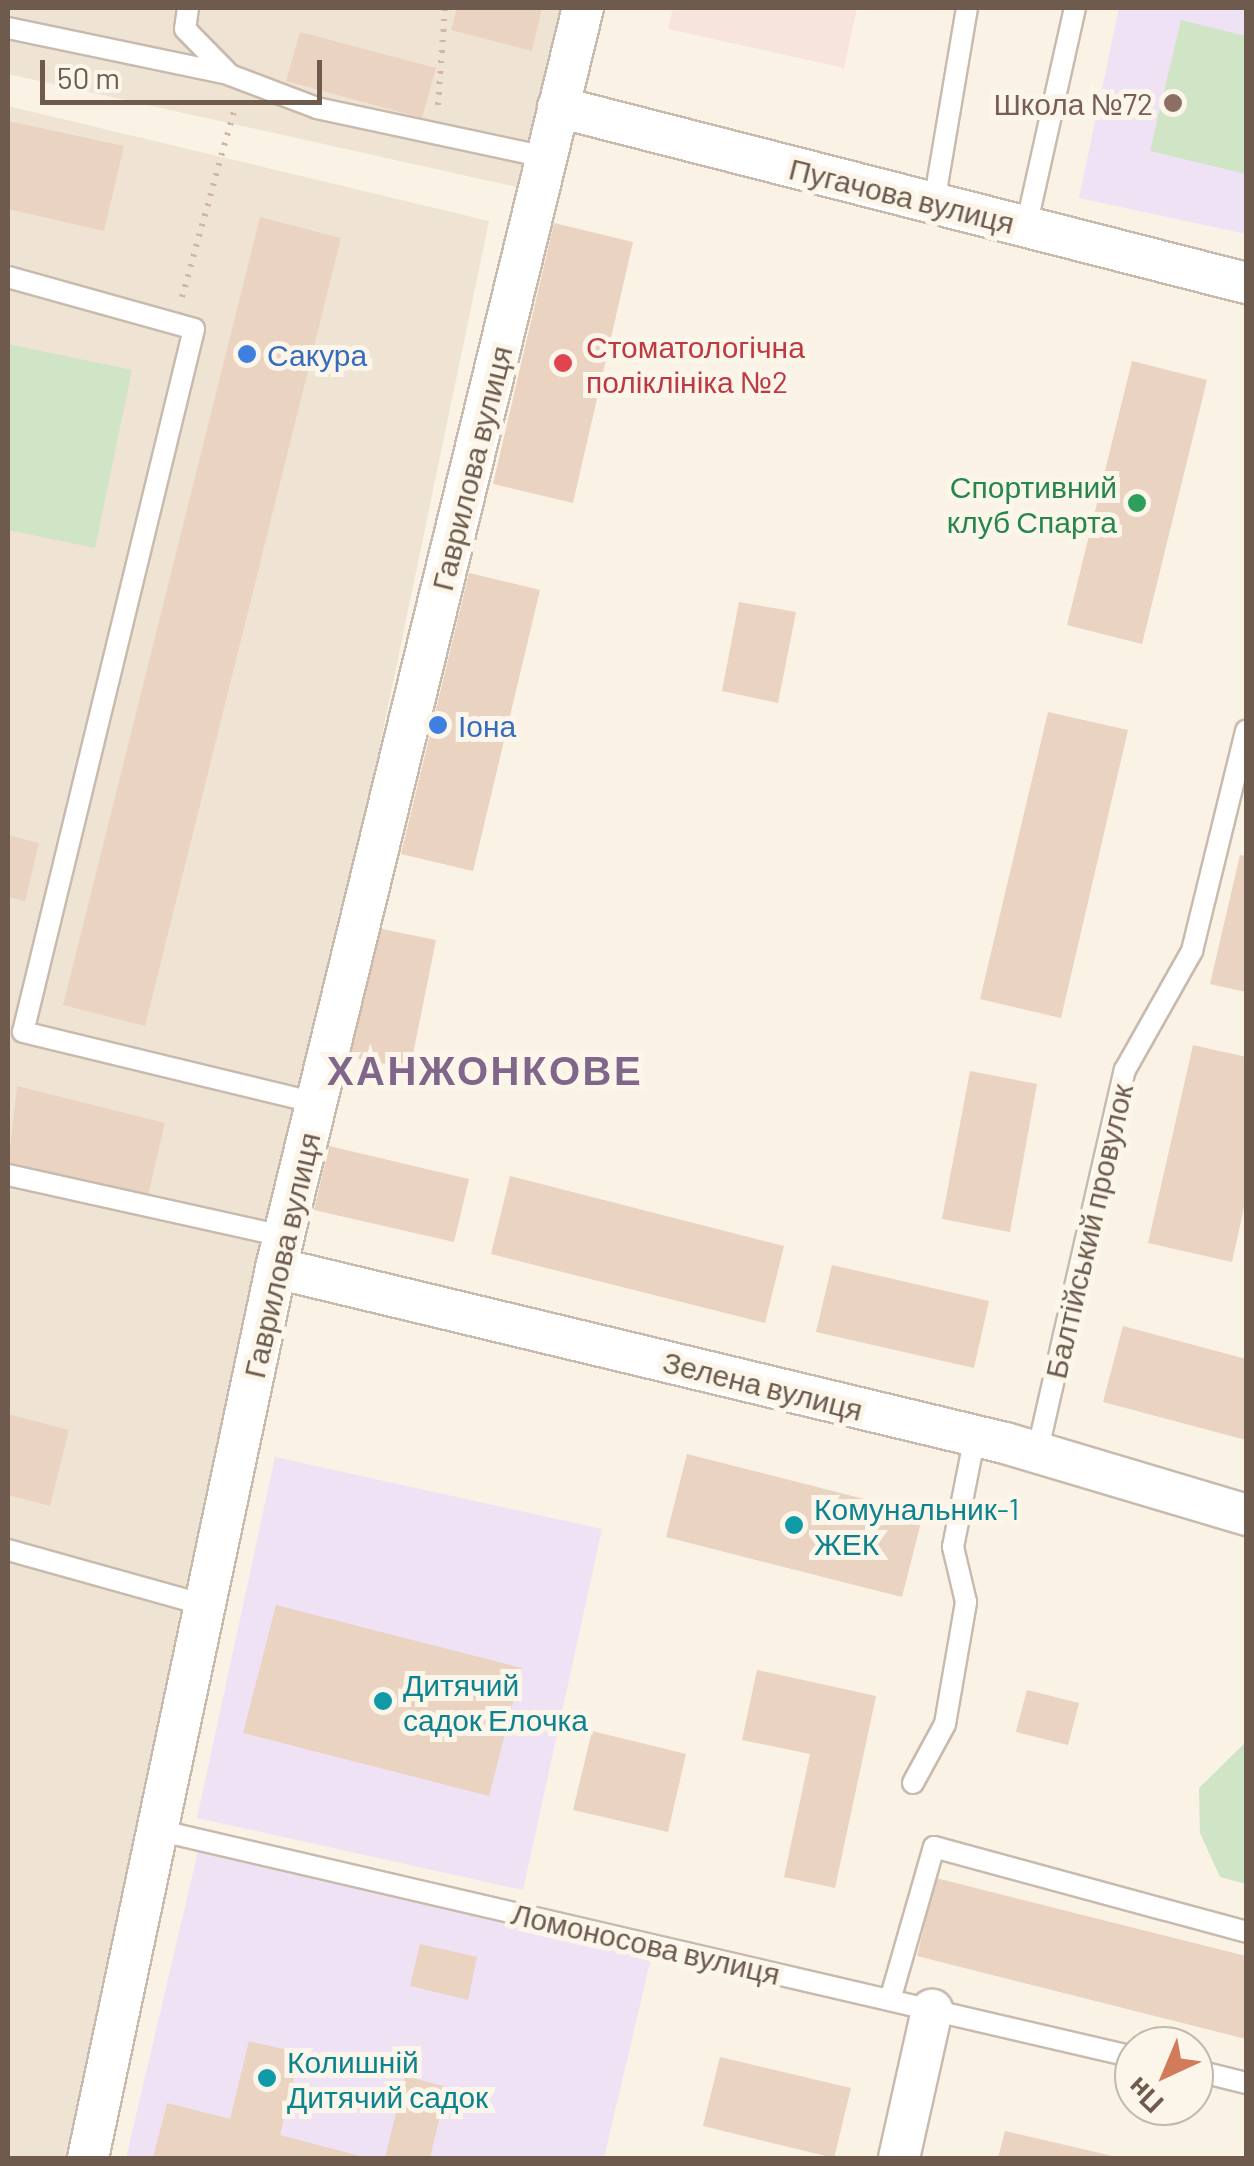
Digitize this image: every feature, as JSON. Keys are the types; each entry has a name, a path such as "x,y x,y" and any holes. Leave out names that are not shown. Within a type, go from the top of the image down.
{"street":[{"name":"Гаврилова вулиця","path":"88,2158 280,1252 583,8"},
{"name":"Пугачова вулиця","path":"558,107 1246,283"},
{"name":"Зелена вулиця","path":"280,1252 975,1436 1246,1516"},
{"path":"899,2158 932,2010"}],"lane":[{"path":"188,8 185,29 236,77"},
{"path":"934,203 966,8"},
{"path":"1026,227 1078,8"},
{"path":"8,28 236,77 317,108 546,157"},
{"path":"8,277 194,329 23,1032 316,1103"},
{"name":"Балтійський провулок","path":"1037,1453 1125,1070 1192,952 1246,732"},
{"path":"8,1175 280,1252"},
{"path":"913,1783 944,1724 966,1602 952,1547 975,1436"},
{"path":"8,1550 205,1605"},
{"name":"Ломоносова вулиця","path":"157,1830 1114,2051"},
{"path":"890,2000 934,1848 1246,1932"},
{"path":"1214,2075 1246,2083"}],"path":[{"path":"437,134 446,8"},
{"path":"174,322 236,77"}],"shaded area":[{"path":"8,8 572,8 526,189 8,74"},
{"path":"673,8 857,8 844,68 668,29"},
{"name":"Школа №72","path":"1119,8 1246,8 1246,234 1079,198"},
{"path":"8,106 489,221 86,2158 8,2158"},
{"path":"275,1457 602,1529 523,1890 197,1818"},
{"path":"199,1847 652,1954 604,2158 126,2158"}],"green space":[{"path":"1181,20 1246,36 1246,174 1150,151"},
{"path":"8,344 132,370 95,548 8,530"},
{"path":"1246,1742 1246,1884 1220,1877 1200,1833 1199,1788"}],"building":[{"path":"457,8 542,8 532,51 451,30"},
{"path":"300,32 436,68 422,118 286,81"},
{"path":"8,121 124,146 104,231 8,209"},
{"path":"260,217 341,238 145,1026 63,1005"},
{"name":"Стоматологічна поліклініка №2","path":"554,223 633,242 573,503 493,484"},
{"name":"Спортивний клуб Спарта","path":"1132,361 1207,380 1142,644 1067,625"},
{"path":"469,573 540,590 473,871 401,854"},
{"path":"739,602 796,612 778,703 722,691"},
{"path":"1048,712 1128,730 1061,1018 980,999"},
{"path":"8,835 39,843 25,901 8,897"},
{"path":"1240,855 1246,856 1246,992 1210,984"},
{"path":"377,928 436,940 410,1069 350,1057"},
{"path":"1193,1045 1246,1057 1246,1198 1232,1262 1148,1243"},
{"path":"970,1071 1037,1084 1010,1232 942,1219"},
{"path":"17,1086 165,1123 147,1200 8,1165"},
{"path":"329,1146 469,1179 454,1242 314,1210"},
{"path":"510,1176 784,1246 765,1323 491,1254"},
{"path":"832,1265 989,1301 974,1368 816,1332"},
{"path":"1123,1326 1246,1359 1246,1440 1103,1402"},
{"path":"8,1414 69,1430 50,1506 8,1495"},
{"name":"Комунальник-1 ЖЕК","path":"687,1454 923,1514 902,1597 666,1537"},
{"name":"Дитячий садок Елочка","path":"276,1605 522,1668 489,1796 243,1733"},
{"path":"757,1670 876,1696 835,1888 784,1877 810,1754 742,1740"},
{"path":"1027,1690 1079,1703 1068,1745 1016,1732"},
{"path":"592,1731 686,1754 668,1832 573,1810"},
{"path":"936,1878 1246,1956 1246,2039 1214,2031 1214,2026 1194,2026 917,1956"},
{"path":"420,1944 477,1957 468,2000 410,1986"},
{"name":"Колишній Дитячий садок","path":"249,2041 300,2053 280,2135 368,2158 153,2158 167,2103 230,2119"},
{"path":"720,2057 851,2088 834,2158 703,2126"},
{"name":"Колишній Дитячий садок","path":"405,2076 447,2087 430,2158 385,2158"},
{"path":"1005,2131 1117,2157 1117,2158 998,2158"}],"place":[{"name":"Школа №72","path":"1173,103"},
{"name":"Сакура","path":"247,354"},
{"name":"Стоматологічна поліклініка №2","path":"563,363"},
{"name":"Спортивний клуб Спарта","path":"1137,503"},
{"name":"Іона","path":"438,725"},
{"name":"Комунальник-1 ЖЕК","path":"794,1525"},
{"name":"Дитячий садок Елочка","path":"383,1701"},
{"name":"Колишній Дитячий садок","path":"267,2078"}],"district":[{"name":"ХАНЖОНКОВЕ","path":"485,1069"}]}
